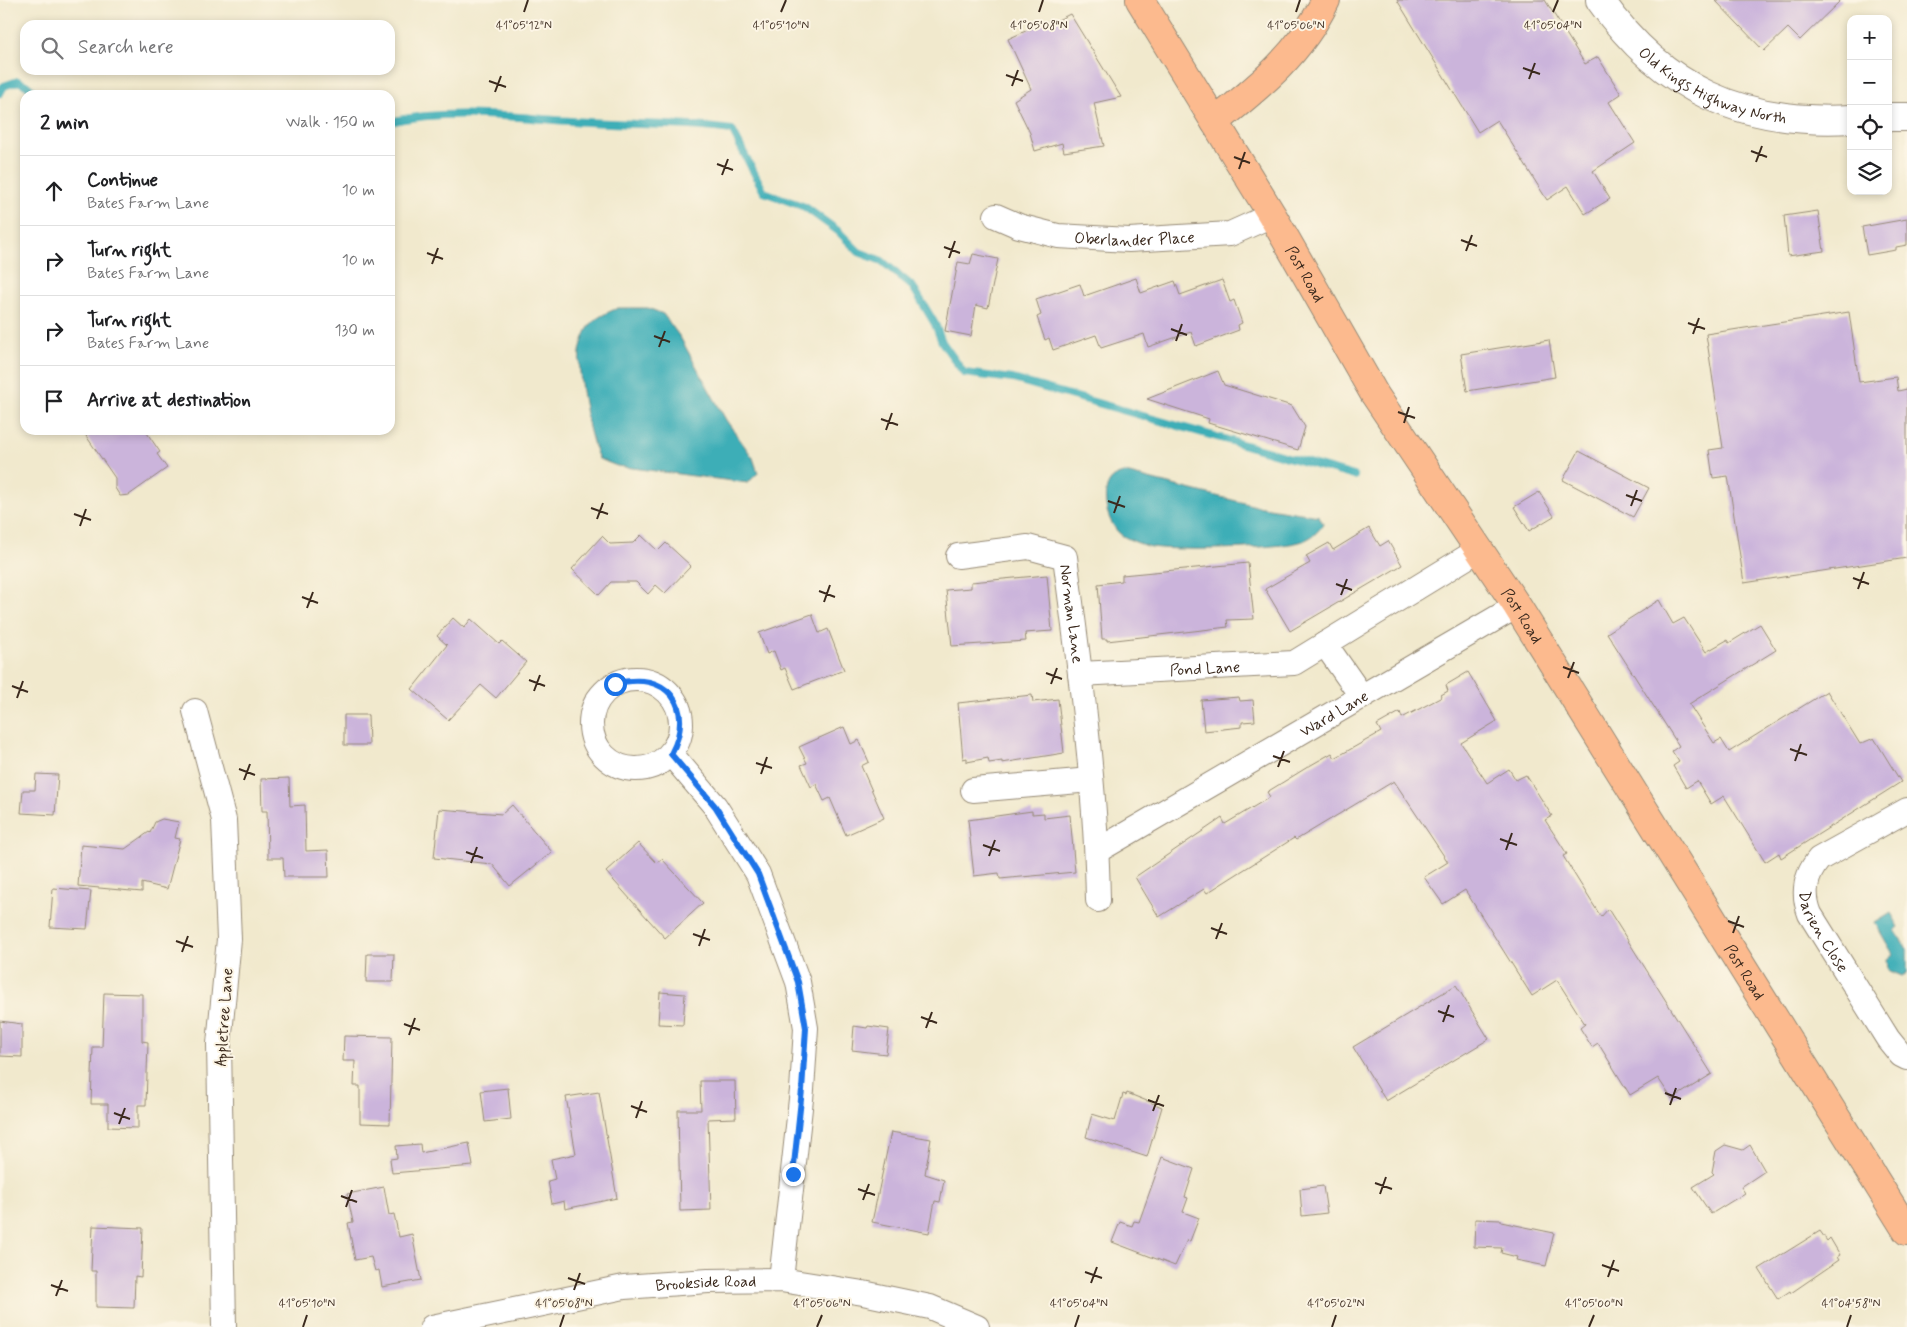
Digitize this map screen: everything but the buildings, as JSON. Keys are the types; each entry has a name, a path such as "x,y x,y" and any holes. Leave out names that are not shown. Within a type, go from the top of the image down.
{"main road":[{"name":"Post Road","path":"1140,0 1272,214 1375,396 1517,606 1907,1231"},
{"path":"1215,122 1272,75 1296,50 1326,0"}],"street":[{"name":"Old Kings Highway North","path":"1600,0 1645,52 1677,76 1714,98 1764,115 1796,119 1847,119"},
{"path":"1892,118 1907,116"},
{"name":"Oberlander Place","path":"996,216 1019,226 1058,236 1128,240 1230,234 1272,214"},
{"name":"Norman Lane","path":"958,556 1028,547 1065,557 1091,780 1097,851 1098,900"},
{"name":"Pond Lane","path":"1080,674 1294,663 1480,549"},
{"name":"Ward Lane","path":"1097,851 1517,606"},
{"path":"1325,644 1362,697"},
{"name":"Appletree Lane","path":"195,711 224,820 229,939 219,1044 224,1327"},
{"path":"671,754 715,806 758,874 798,982 806,1028 802,1090 780,1280"},
{"path":"974,790 1091,780"},
{"name":"Darien Close","path":"1907,810 1819,859 1809,871 1805,901 1810,914 1888,1039 1901,1055 1907,1058"},
{"name":"Brookside Road","path":"432,1327 458,1325 624,1287 708,1281 780,1280 863,1293 930,1307 977,1327"}],"water":[{"path":"618,308 648,308 663,314 680,337 726,420 753,458 758,473 748,483 617,466 599,459 591,437 585,407 580,376 580,352 584,337 591,324 600,316"},
{"path":"1125,473 1256,506 1319,516 1323,524 1312,536 1291,544 1250,548 1201,549 1147,546 1123,536 1111,522 1106,502 1106,491 1109,483 1115,476"},
{"path":"1891,913 1899,927 1895,930 1907,949 1907,973 1902,976 1888,970 1887,959 1893,954 1875,923"}],"waterway":[{"path":"0,93 4,86 18,81 32,90"},
{"path":"395,121 439,115 489,115 563,121 678,125 732,130 764,192 805,207 838,231 859,252 882,261 913,287 935,324 942,342 964,373 1013,379 1354,476"}],"route":[{"path":"615,684 632,679 650,681 666,689 677,703 682,720 680,738 671,754 715,806 758,874 798,982 806,1028 802,1090 793,1174"}]}
